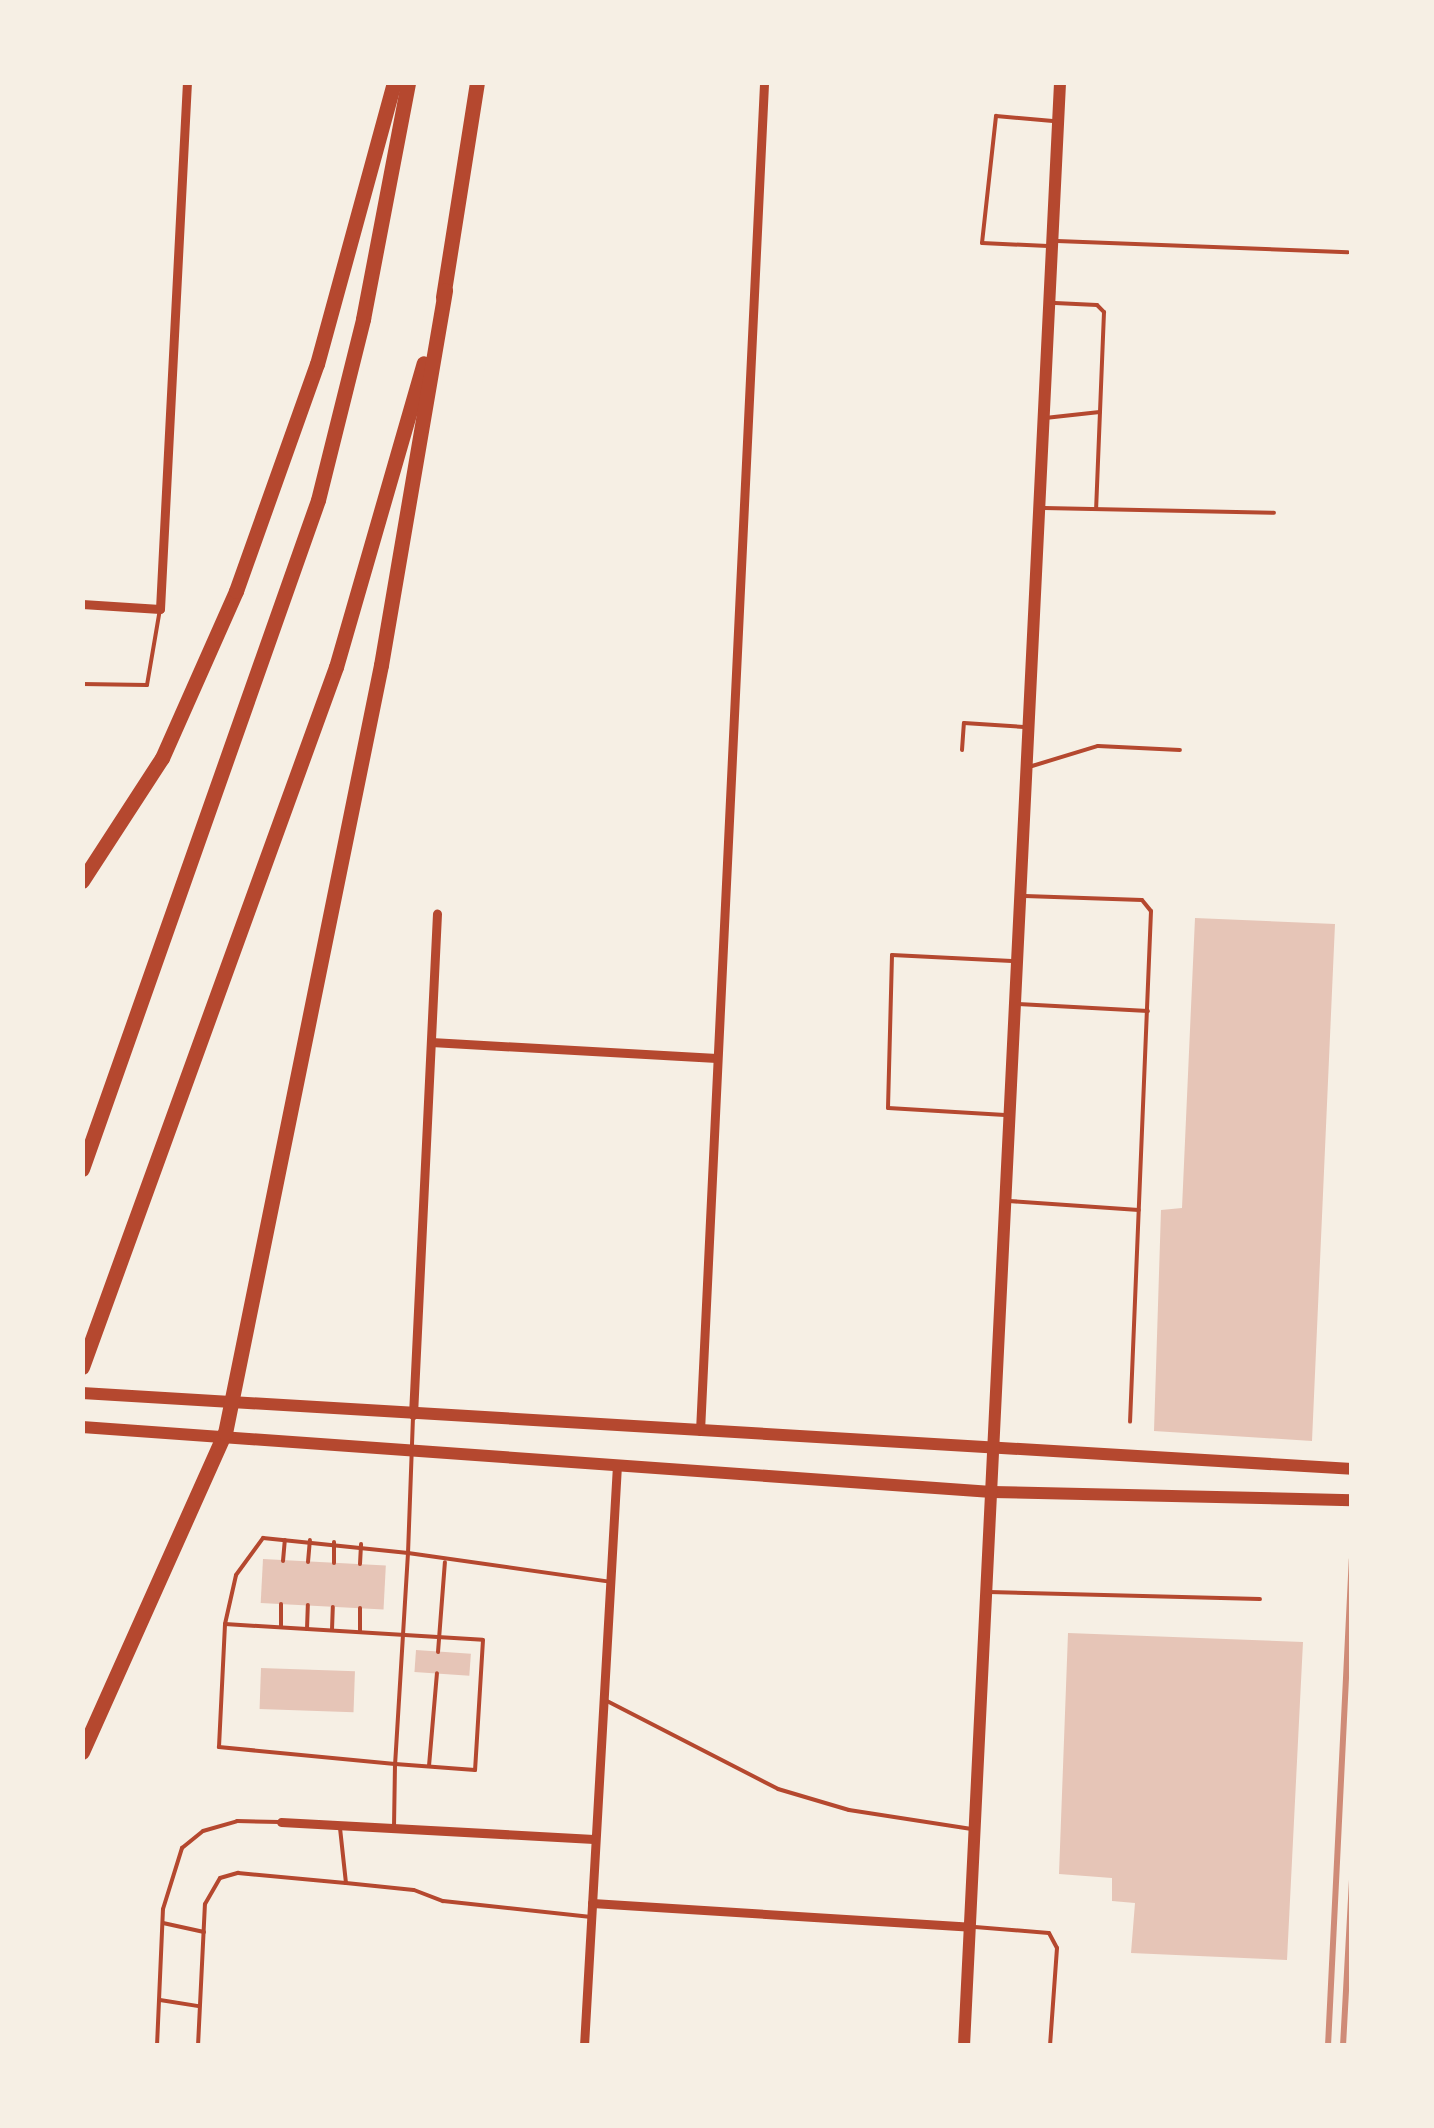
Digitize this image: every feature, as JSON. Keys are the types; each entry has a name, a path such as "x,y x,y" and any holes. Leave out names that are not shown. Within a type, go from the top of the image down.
{"highway":[{"path":"82,881 162,758 236,591 317,364 394,82"},
{"path":"82,1169 318,500 364,319 408,82"},
{"path":"82,1752 224,1433 232,1401 380,665 477,82"},
{"path":"82,1366 336,667 445,290"}],"main road":[{"path":"964,2046 1060,82"},
{"path":"82,1394 1042,1454 1352,1469"},
{"path":"82,1428 224,1433 992,1492 1352,1500"}],"street":[{"path":"82,604 160,609 187,82"},
{"path":"700,1431 764,82"},
{"path":"413,1416 436,914"},
{"path":"431,1042 718,1058"},
{"path":"584,2046 618,1465"},
{"path":"280,1822 594,1839"},
{"path":"592,1902 970,1927"}],"lane":[{"path":"1058,122 996,116 982,242 1348,252"},
{"path":"1049,302 1102,307 1096,509"},
{"path":"1044,418 1100,412"},
{"path":"1039,508 1274,513"},
{"path":"82,684 147,685 160,609"},
{"path":"962,750 964,723 1029,727"},
{"path":"1027,766 1098,746 1180,750"},
{"path":"1021,896 1142,900 1152,911 1154,936 1130,1422"},
{"path":"1010,1115 888,1108 892,956 1018,962"},
{"path":"1016,1004 1148,1012"},
{"path":"1006,1201 1139,1210"},
{"path":"394,1828 413,1416"},
{"path":"225,1624 483,1640 475,1770 219,1747 225,1624 236,1575 263,1538 361,1544 445,1560 610,1582"},
{"path":"283,1560 285,1540"},
{"path":"308,1562 310,1540"},
{"path":"334,1542 334,1563"},
{"path":"360,1564 361,1544"},
{"path":"438,1652 445,1560"},
{"path":"987,1592 1260,1598"},
{"path":"280,1628 281,1604"},
{"path":"307,1629 308,1606"},
{"path":"332,1630 333,1607"},
{"path":"360,1608 360,1632"},
{"path":"429,1766 437,1673"},
{"path":"603,1699 778,1789 849,1810 975,1830"},
{"path":"157,2046 162,1923 182,1848 204,1831 237,1821 280,1822"},
{"path":"340,1825 346,1883"},
{"path":"198,2046 210,1886 220,1878 238,1873 414,1890 443,1902 591,1917"},
{"path":"162,1923 187,1923 204,1932"},
{"path":"970,1927 1049,1933 1057,1948 1050,2046"},
{"path":"159,2000 199,2006"}],"building":[{"path":"1195,918 1335,924 1312,1441 1154,1431 1161,1210 1182,1208"},
{"path":"263,1559 386,1565 384,1609 261,1603"},
{"path":"1068,1633 1303,1642 1287,1960 1131,1953 1135,1903 1112,1901 1112,1878 1059,1874"},
{"path":"416,1650 471,1654 469,1676 414,1672"},
{"path":"261,1668 355,1671 354,1712 260,1709"}],"railway":[{"path":"1328,2046 1352,1560"},
{"path":"1343,2046 1352,1879"}]}
